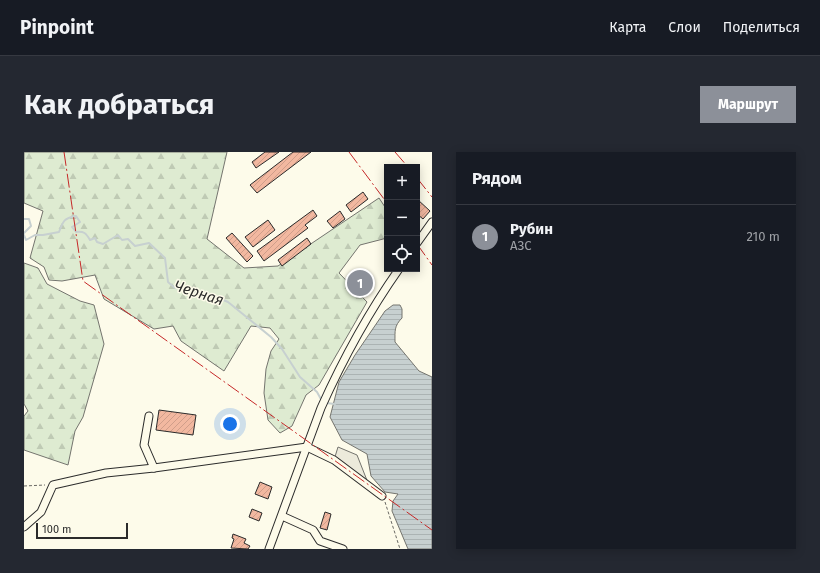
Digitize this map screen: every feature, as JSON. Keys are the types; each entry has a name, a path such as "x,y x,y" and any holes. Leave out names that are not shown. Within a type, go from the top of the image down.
{"street":[{"path":"420,240 429,231 432,222"},
{"path":"269,549 330,386 356,336 376,302 397,272"},
{"path":"149,416 144,445 154,468"},
{"path":"24,527 41,512 53,485 106,473 154,468 307,446 334,460 382,496"},
{"path":"282,516 314,530 320,541 343,549"}],"path":[{"path":"24,486 53,485"},
{"path":"382,496 395,528 400,549"}],"green space":[{"path":"24,152 227,152 207,239 244,268 278,266 379,198 384,206 384,239 360,245 339,273 367,302 319,385 306,395 292,426 280,433 268,420 264,393 266,369 271,351 279,339 270,328 251,326 224,371 181,341 173,326 154,329 104,299 95,275 62,281 49,280 44,267 30,258 43,211 24,203"},
{"path":"24,263 38,268 47,284 80,301 94,305 104,344 83,417 75,431 68,465 24,450 24,416 28,411 24,404"}],"shaded area":[{"path":"393,305 400,305 402,309 402,318 396,329 395,342 419,371 432,377 432,549 408,549 392,511 393,501 398,494 385,492 371,476 367,454 342,440 330,417 339,382 355,355 385,311"},
{"path":"338,447 357,455 370,488 334,460"}],"building":[{"path":"265,152 279,152 256,168 252,162"},
{"path":"293,152 311,152 257,193 250,185"},
{"path":"363,192 368,199 351,212 346,205"},
{"path":"420,202 430,211 423,219 420,216"},
{"path":"313,210 317,216 305,225 308,228 264,261 257,251"},
{"path":"340,211 345,219 333,228 327,221"},
{"path":"268,220 275,230 253,247 245,237"},
{"path":"232,233 253,256 247,262 226,238"},
{"path":"307,238 311,244 282,266 278,260"},
{"path":"159,410 196,415 193,435 156,430"},
{"path":"260,482 272,487 268,499 255,494"},
{"path":"252,509 262,513 259,521 249,517"},
{"path":"325,512 331,514 327,530 320,528"},
{"path":"233,534 246,539 244,543 250,546 248,549 231,548 234,539 232,538"}],"waterway":[{"name":"Черная","path":"24,235 26,240 35,235 59,232 64,221 76,216 80,222 72,227 76,232 84,233 90,240 95,238 97,242 103,244 118,235 122,240 128,239 135,246 149,243 165,258 168,282 175,288 212,295 228,302 271,337 282,349 300,377 317,392 322,401"},
{"name":"Черная","path":"24,219 29,219 31,226 24,233"},
{"name":"Черная","path":"326,403 335,404"}],"power":[{"path":"64,152 83,281 432,530"},
{"path":"349,152 385,200"},
{"path":"395,152 405,164"},
{"path":"420,182 432,197"},
{"path":"420,248 432,265"}],"place":[{"name":"Рубин","path":"360,283"}]}
